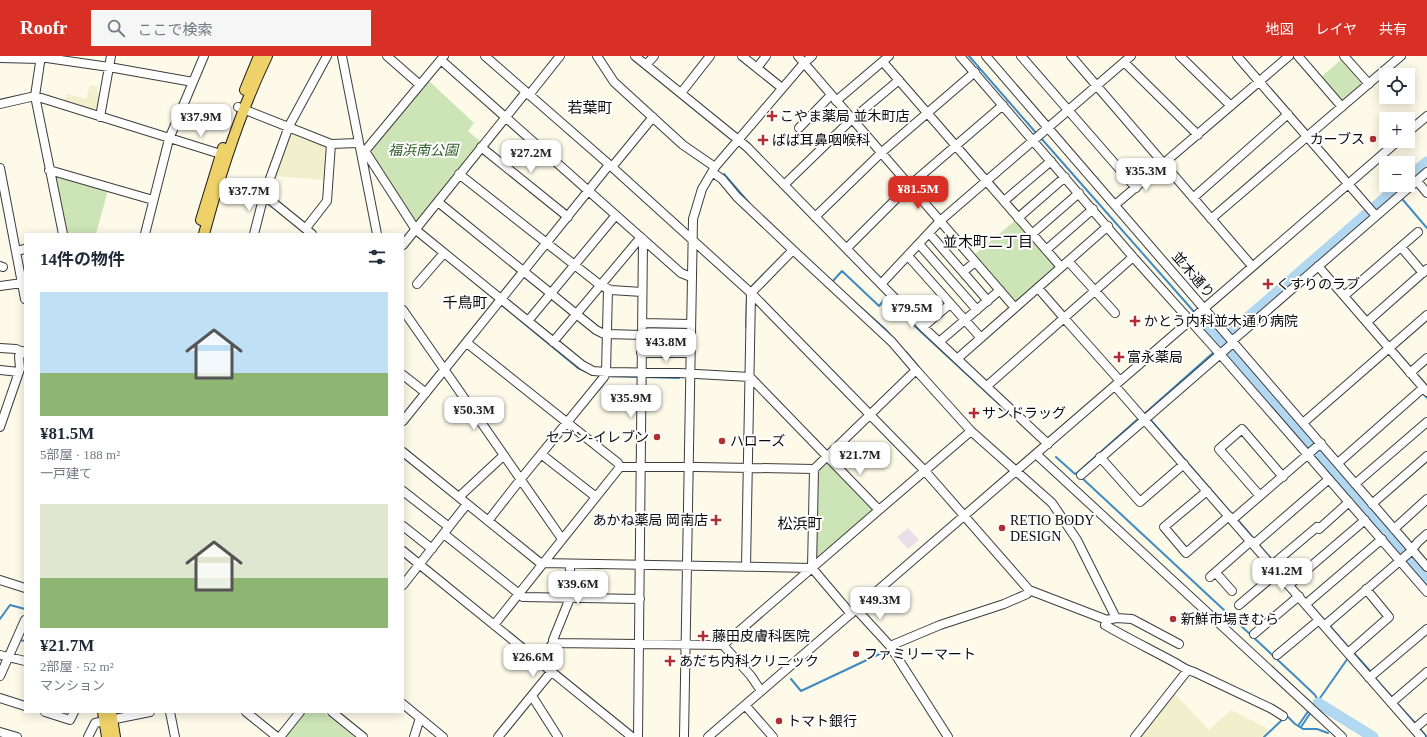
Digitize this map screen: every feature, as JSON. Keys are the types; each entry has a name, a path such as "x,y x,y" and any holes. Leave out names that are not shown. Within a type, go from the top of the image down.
{"main road":[{"path":"197,233 241,108 263,57"},
{"path":"204,233 215,183"},
{"path":"107,737 108,716"},
{"path":"108,716 115,737"}],"street":[{"path":"100,118 111,56"},
{"path":"145,233 169,139 204,56"},
{"path":"254,233 264,195 288,126 327,56"},
{"path":"342,56 358,143 416,230 442,255 501,299 587,369 606,372 641,372 750,377 878,510"},
{"path":"387,56 420,85"},
{"path":"485,56 751,292 925,471 1029,590 1106,622 1131,640 1174,662 1187,671 1201,675 1272,709 1283,716"},
{"path":"404,244 481,147 560,56"},
{"path":"597,56 614,82 683,145 713,170 737,197 838,293 869,319 892,342 971,431 1052,503 1069,528 1116,618"},
{"path":"635,56 747,147 923,327 1048,444"},
{"path":"646,65 654,56"},
{"path":"681,93 710,56"},
{"path":"742,56 782,88"},
{"path":"757,68 766,56"},
{"path":"798,56 1015,308"},
{"path":"684,737 689,467 689,374 692,277 691,239 693,219 696,204 702,189 713,170 782,88 812,56"},
{"path":"960,56 1003,105 1040,135 1051,160 1065,177 1133,257 1191,319 1349,502 1401,559 1427,592"},
{"name":"並木通り","path":"986,56 1040,135 1115,205 1202,310 1303,423 1319,445 1338,463 1411,551 1427,566"},
{"path":"1021,56 1136,188"},
{"path":"1071,56 1252,266"},
{"path":"1117,56 1198,135"},
{"path":"881,284 940,221 987,182 1131,56"},
{"path":"1180,56 1231,106"},
{"path":"1238,56 1372,213"},
{"path":"1115,205 1289,56"},
{"path":"1298,56 1342,108"},
{"path":"1344,56 1369,84"},
{"path":"40,57 35,96 63,233"},
{"path":"0,58 40,57 109,66 193,82"},
{"path":"1211,219 1308,138 1400,57"},
{"path":"363,152 443,58 506,118 681,273 692,277"},
{"path":"799,128 834,98 886,59 898,80 1061,267"},
{"path":"815,217 882,152 975,72"},
{"path":"784,186 852,120 898,80"},
{"path":"0,104 35,96 100,118 224,155"},
{"path":"846,248 910,185 1003,105"},
{"path":"241,108 331,144 358,143"},
{"path":"1193,198 1288,114"},
{"path":"1415,126 1427,116"},
{"path":"404,420 546,243 653,117"},
{"path":"306,228 327,201 331,144"},
{"path":"481,147 568,217"},
{"path":"708,737 1390,148"},
{"path":"363,152 377,233"},
{"path":"1004,201 1051,160"},
{"path":"0,168 24,294"},
{"path":"49,170 153,200"},
{"path":"1081,475 1318,266 1372,213 1417,181 1427,172"},
{"path":"459,174 574,266 604,287 611,290 642,292"},
{"path":"1018,218 1065,177"},
{"path":"1417,181 1427,193"},
{"path":"215,183 264,195 311,233"},
{"path":"1032,234 1079,193"},
{"path":"438,202 596,330 607,334 642,334"},
{"path":"1046,250 1093,209"},
{"path":"528,322 616,215"},
{"path":"957,359 1108,226"},
{"path":"1344,296 1418,232"},
{"path":"929,233 988,301"},
{"path":"553,342 576,314 604,287 642,238"},
{"path":"638,737 641,565 639,467 642,334 642,238"},
{"path":"919,244 977,310"},
{"path":"1366,322 1425,271 1401,247"},
{"path":"16,251 24,249"},
{"path":"746,566 751,292 793,250"},
{"path":"417,284 442,255"},
{"path":"908,256 981,338"},
{"path":"987,386 1133,257"},
{"path":"1068,261 1115,314"},
{"path":"963,272 975,262"},
{"path":"1318,266 1366,322 1387,350 1410,373 1423,390 1338,463"},
{"path":"0,286 22,283"},
{"path":"488,521 604,377 606,372 607,334 604,287"},
{"path":"1038,288 1207,491 1233,517 1274,564 1278,572 1291,583 1299,596 1308,603 1369,678 1421,737"},
{"path":"939,342 1000,290"},
{"path":"923,327 950,304"},
{"path":"404,311 562,539"},
{"path":"1303,423 1427,315"},
{"path":"642,323 690,324"},
{"path":"467,343 618,463 620,467"},
{"path":"0,348 24,351 20,356 20,369 0,427"},
{"path":"641,353 690,353"},
{"path":"1410,373 1427,358"},
{"path":"0,370 19,372"},
{"path":"812,568 814,469 916,370"},
{"path":"404,376 426,393"},
{"path":"1355,484 1427,422"},
{"path":"1260,496 1219,449 1242,429 1283,477"},
{"path":"553,643 723,645 971,431"},
{"path":"1207,491 1164,527 1186,553 1260,496 1319,445"},
{"path":"404,453 539,562 570,564 812,568 890,646 948,737"},
{"path":"541,454 596,497"},
{"path":"1036,454 1342,737"},
{"path":"459,497 503,456"},
{"path":"1372,504 1427,456"},
{"path":"1100,457 1140,502 1184,464"},
{"path":"620,467 814,469"},
{"path":"494,625 521,595 546,563 562,539 620,467"},
{"path":"1232,591 1213,575 1329,479"},
{"path":"404,492 521,595 640,600"},
{"path":"1394,529 1427,499"},
{"path":"1274,564 1317,527 1319,529 1349,502"},
{"path":"404,584 467,504"},
{"path":"1291,583 1365,520"},
{"path":"404,527 432,549"},
{"path":"1277,655 1325,623 1366,590 1411,551 1427,534"},
{"path":"1308,603 1382,539"},
{"path":"404,552 632,737"},
{"path":"539,662 553,643 570,598 570,564"},
{"path":"1239,605 1278,572"},
{"path":"0,580 24,588"},
{"path":"890,646 940,624 1004,604 1027,594 1029,590"},
{"path":"1350,655 1389,617 1366,590"},
{"path":"1254,634 1299,596"},
{"path":"1106,622 1116,618 1132,619 1179,644"},
{"path":"0,676 24,622"},
{"path":"1369,678 1427,629"},
{"path":"723,645 751,676 761,691"},
{"path":"0,655 24,661"},
{"path":"1135,737 1187,671"},
{"path":"498,737 551,672"},
{"path":"1391,703 1427,672"},
{"path":"532,696 558,737"},
{"path":"0,698 24,706"},
{"path":"404,705 420,720 443,737"},
{"path":"745,705 773,737"},
{"path":"48,713 70,720 74,713"},
{"path":"88,737 95,723 108,716 140,713"},
{"path":"170,713 175,737"},
{"path":"247,713 277,737 299,713"},
{"path":"333,713 363,737"},
{"path":"1414,729 1427,718"},
{"path":"414,737 420,720"},
{"path":"0,732 17,737"}],"shaded area":[{"path":"90,85 97,87 97,93 102,94 99,111 96,113 64,102 67,94 86,99"},
{"path":"290,130 327,145 326,180 274,176"},
{"path":"908,528 919,540 908,549 897,537"},
{"path":"1175,694 1209,730 1231,710 1268,729 1268,731 1262,737 1140,737"}],"green space":[{"path":"1343,58 1364,81 1363,85 1344,101 1340,101 1320,78"},
{"name":"福浜南公園","path":"428,80 474,123 468,131 481,142 415,223 370,153 370,150"},
{"path":"54,173 108,190 96,233 66,233"},
{"path":"1016,220 1056,266 1055,269 1018,302 1015,301 975,254"},
{"path":"826,461 875,508 816,561 816,472"},
{"path":"304,713 324,713 355,737 284,737"}],"waterway":[{"path":"969,56 1037,134"},
{"path":"1040,137 1196,314"},
{"path":"1415,172 1427,162"},
{"path":"724,174 750,204"},
{"path":"1230,333 1392,192"},
{"path":"1403,200 1427,228"},
{"path":"752,286 788,250"},
{"path":"831,281 832,282 842,271 879,306 884,300 892,305 1012,416"},
{"path":"746,327 747,295"},
{"path":"850,298 894,339"},
{"path":"503,306 578,368 601,376"},
{"path":"1198,317 1204,324"},
{"path":"1204,324 1427,581"},
{"path":"1218,349 1223,345"},
{"path":"906,352 921,370"},
{"path":"1143,415 1214,352"},
{"path":"609,376 639,377"},
{"path":"644,377 679,378"},
{"path":"1423,393 1427,398"},
{"path":"1077,473 1139,418"},
{"path":"1149,418 1231,513"},
{"path":"1056,457 1075,474 1077,473 1079,475"},
{"path":"1082,478 1295,676 1315,695 1318,701 1348,658"},
{"path":"1237,519 1254,539"},
{"path":"1258,544 1273,561"},
{"path":"539,575 544,567"},
{"path":"1310,604 1326,622"},
{"path":"0,619 10,605 24,609"},
{"path":"1329,625 1349,648"},
{"path":"19,640 24,641"},
{"path":"791,679 801,691 888,650"},
{"path":"1353,652 1371,672"},
{"path":"1374,677 1393,698"},
{"path":"1312,707 1318,701 1318,703"},
{"path":"1396,702 1416,724"},
{"path":"1318,703 1373,737"},
{"path":"1298,726 1309,710"},
{"path":"1301,727 1311,712"},
{"path":"1285,714 1295,724 1303,729 1317,729 1328,733"},
{"path":"1264,737 1284,718"},
{"path":"1420,729 1427,737"}],"place":[{"name":"こやま薬局 並木町店","path":"772,116"},
{"name":"カーブス","path":"1373,139"},
{"name":"ばば耳鼻咽喉科","path":"763,140"},
{"name":"くすりのラブ","path":"1268,284"},
{"name":"かとう内科並木通り病院","path":"1135,321"},
{"name":"富永薬局","path":"1119,357"},
{"name":"サンドラッグ","path":"974,413"},
{"name":"セブン-イレブン","path":"657,437"},
{"name":"ハローズ","path":"722,441"},
{"name":"あかね薬局 岡南店","path":"716,520"},
{"name":"RETIO BODY DESIGN","path":"1002,528"},
{"name":"新鮮市場きむら","path":"1173,619"},
{"name":"藤田皮膚科医院","path":"703,636"},
{"name":"ファミリーマート","path":"856,654"},
{"name":"あだち内科クリニック","path":"670,661"},
{"name":"トマト銀行","path":"779,721"}],"district":[{"name":"若葉町","path":"590,108"},
{"name":"並木町二丁目","path":"988,242"},
{"name":"千鳥町","path":"465,303"},
{"name":"松浜町","path":"800,524"}]}
